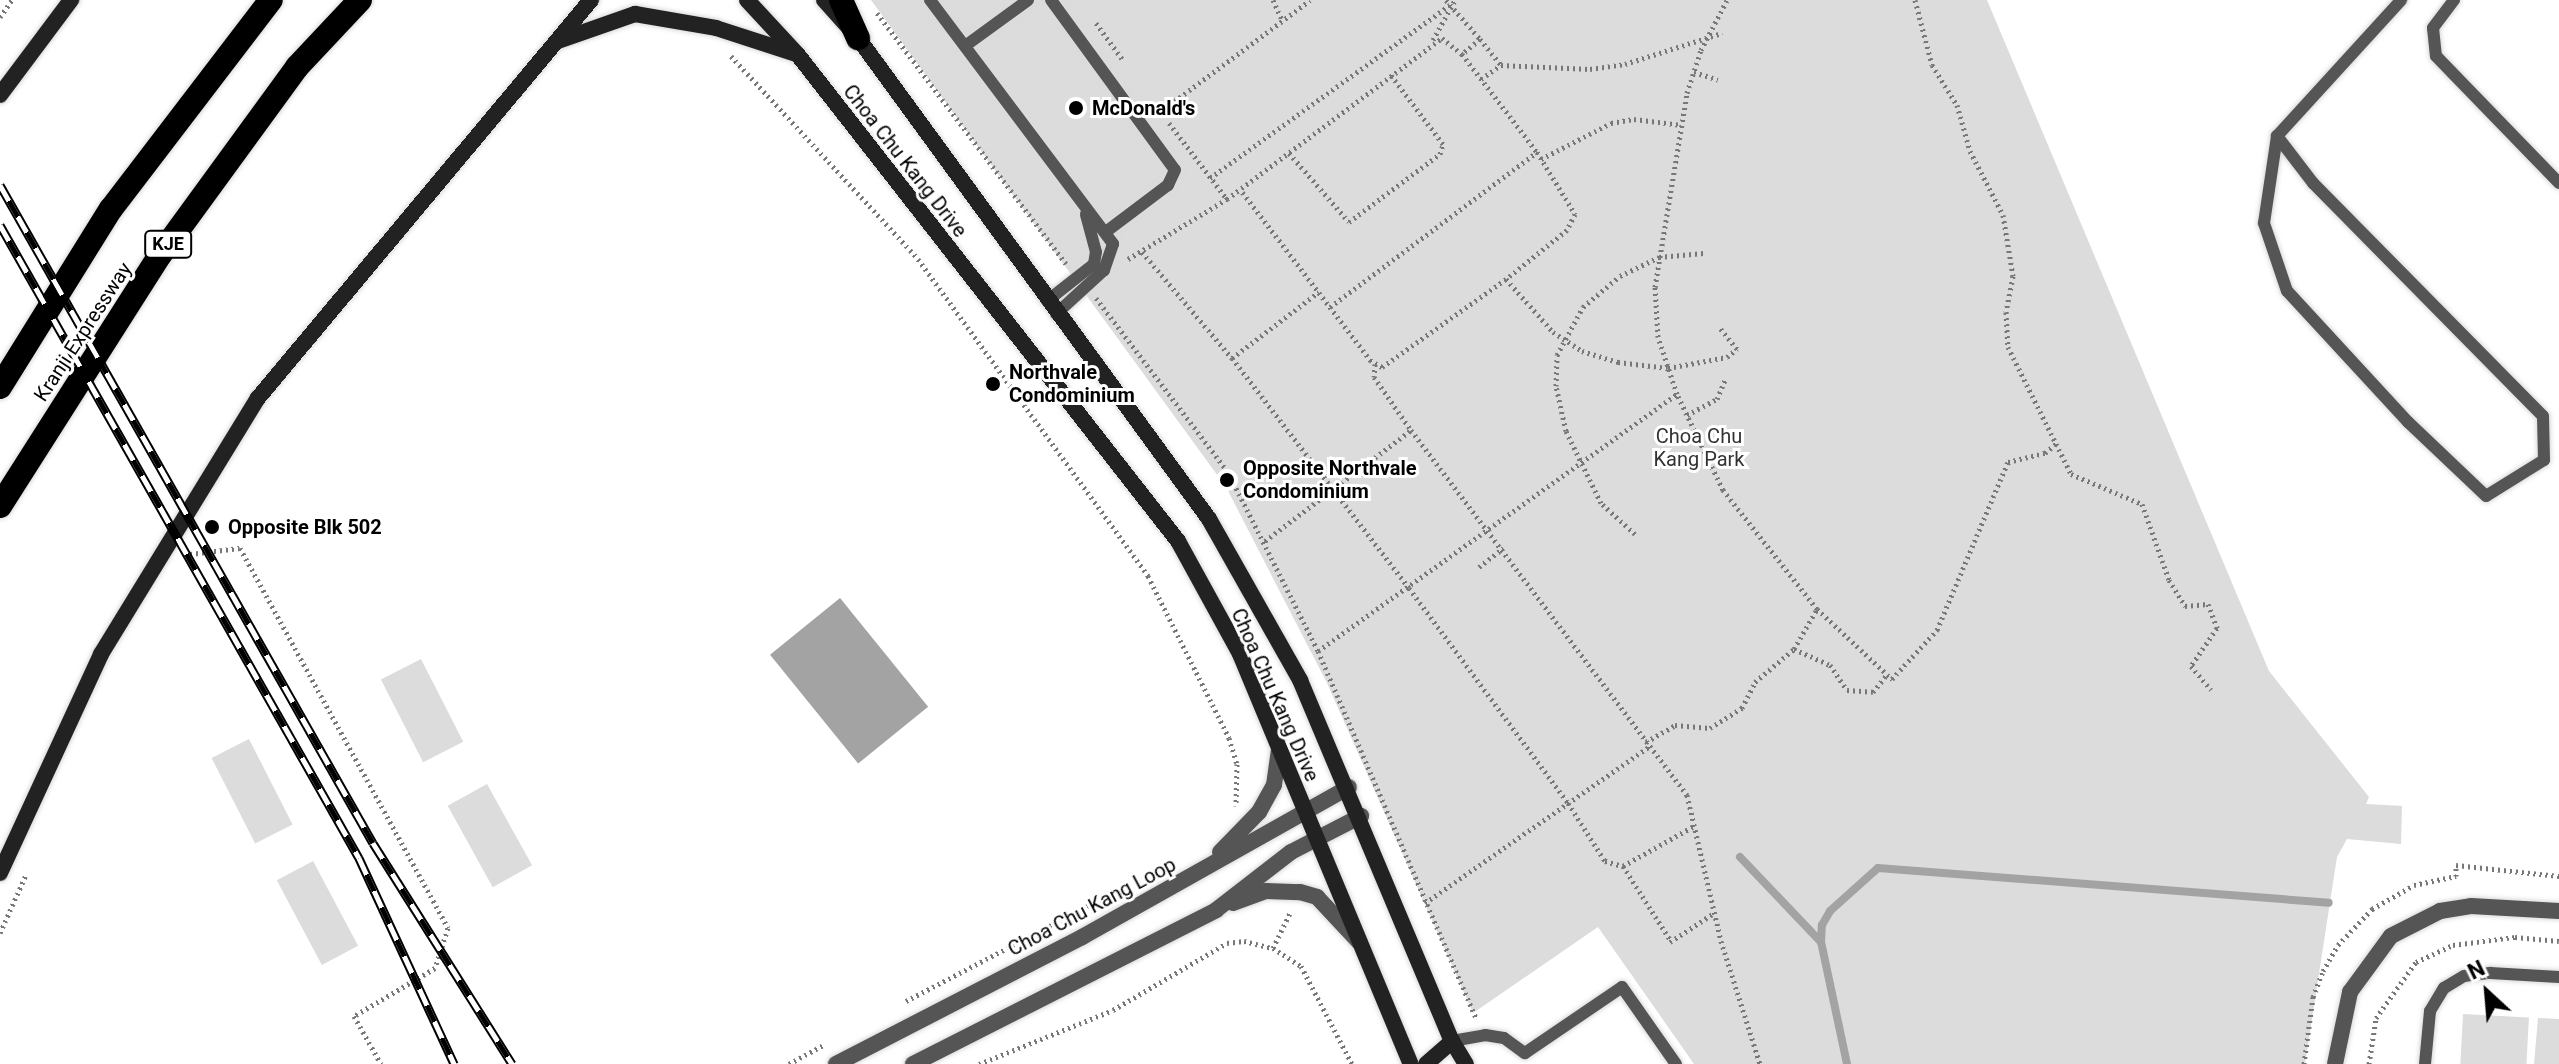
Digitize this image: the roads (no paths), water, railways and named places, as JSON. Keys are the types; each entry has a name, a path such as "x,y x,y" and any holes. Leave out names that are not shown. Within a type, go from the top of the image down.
{"highway":[{"name":"Kranji Expressway","path":"0,387 111,209 271,0"},
{"name":"Kranji Expressway","path":"0,506 160,255 297,67 360,0"},
{"path":"841,0 858,38"}],"main road":[{"path":"0,95 71,0"},
{"path":"0,873 101,654 258,398 591,0"},
{"name":"Choa Chu Kang Drive","path":"747,0 798,55 1178,541 1240,654 1411,1064"},
{"name":"Choa Chu Kang Drive","path":"824,0 858,38 1051,307 1209,519 1300,680 1349,787 1452,1041 1466,1064"},
{"path":"554,43 635,14 716,28 798,55"},
{"path":"1426,1064 1452,1041"}],"street":[{"path":"1210,866 1259,812 1274,785 1279,750"},
{"name":"Choa Chu Kang Loop","path":"846,1062 1210,866 1349,787"},
{"path":"1216,910 1291,852 1361,816"},
{"path":"913,1064 1216,910 1266,891 1300,892 1317,897 1360,944"},
{"path":"2335,1064 2350,992 2391,936 2440,911 2471,906 2559,911"}],"lane":[{"path":"930,0 1086,214 1107,231 1113,244 1104,270 1051,307"},
{"path":"965,46 1028,0"},
{"path":"1051,0 1175,170 1168,185 1107,231"},
{"path":"2277,136 2313,183 2543,416 2544,460 2486,496 2408,422 2287,291 2264,223 2277,136 2401,0"},
{"path":"2454,0 2433,28 2436,56 2559,183"},
{"path":"1051,307 1094,264 1096,252 1086,214"},
{"path":"2425,1064 2430,1011 2444,988 2464,976 2490,973 2559,977"},
{"path":"1452,1041 1485,1035 1504,1038 1529,1059 1622,987 1676,1064"}],"waterway":[{"path":"1740,857 1821,942"},
{"path":"1847,1064 1821,942 1822,925 1830,911 1878,868 2329,903"}],"railway":[{"path":"0,185 373,843 512,1064"},
{"path":"0,225 359,858 454,1064"}],"place":[{"name":"McDonald's","path":"1076,108"},
{"name":"Northvale Condominium","path":"993,384"},
{"name":"Opposite Northvale Condominium","path":"1227,480"},
{"name":"Opposite Blk 502","path":"212,527"}],"park label":[{"name":"Choa Chu Kang Park","path":"1699,448"}]}
